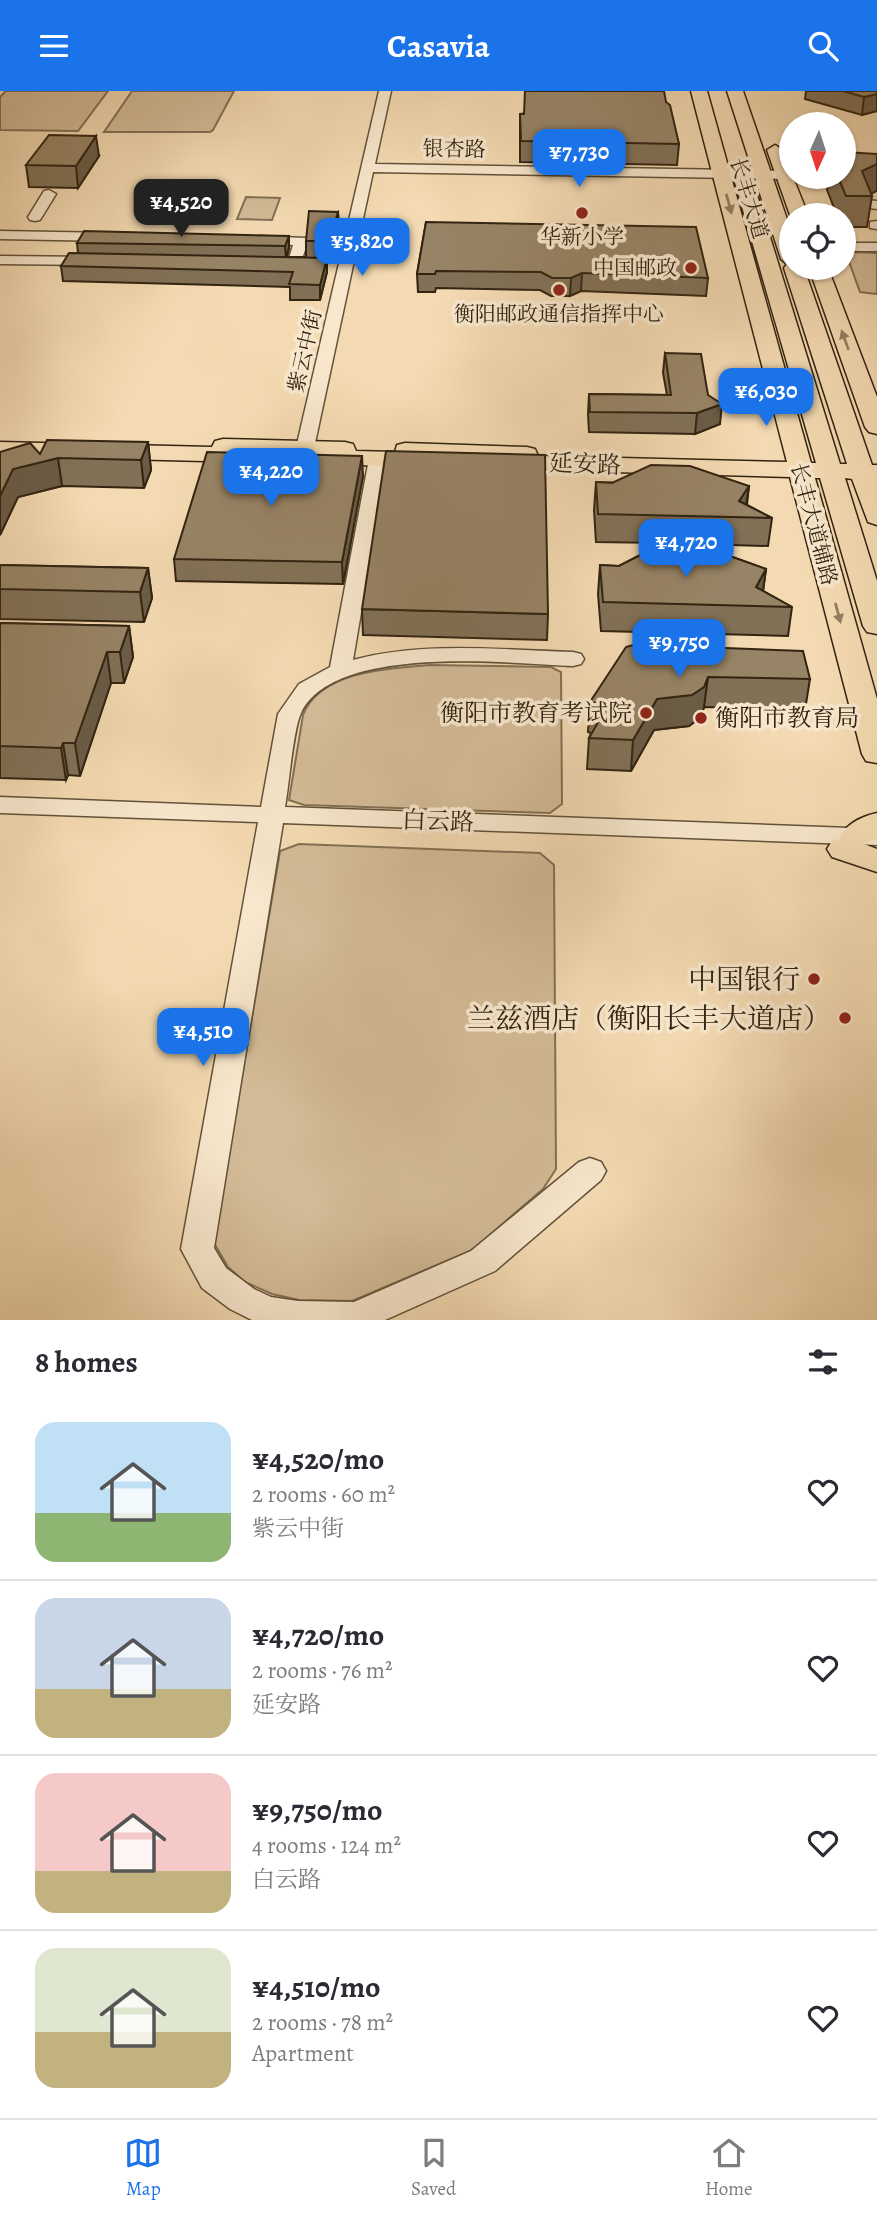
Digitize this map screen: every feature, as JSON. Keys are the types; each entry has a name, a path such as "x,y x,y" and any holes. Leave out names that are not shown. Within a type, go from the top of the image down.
{"main road":[{"name":"长丰大道辅路","path":"714,94 717,124 742,174 776,343 791,436 877,754"},
{"name":"长丰大道","path":"714,94 750,135 742,174 784,317 776,343 829,466 877,626"},
{"path":"750,135 761,111"},
{"path":"770,137 779,156"},
{"name":"长丰大道","path":"742,174 779,224"},
{"path":"798,280 843,416 869,467 877,517"},
{"path":"822,280 877,427"},
{"path":"776,343 817,339"},
{"path":"843,416 877,439"},
{"path":"753,464 786,448 791,436"},
{"name":"延安路","path":"0,440 304,452 753,464"},
{"name":"延安路","path":"0,449 304,452 377,459 753,464"},
{"path":"753,464 801,474 829,466 869,467"},
{"path":"801,474 846,523"},
{"path":"866,839 877,861"}],"street":[{"name":"紫云中街","path":"304,452 339,266 368,168 384,91"},
{"name":"银杏路","path":"368,168 779,175"},
{"path":"35,217 50,194"},
{"path":"0,249 5,235 121,237"},
{"path":"245,239 301,241 293,265"},
{"path":"856,247 877,247"},
{"path":"0,260 112,262"},
{"path":"341,667 377,459"},
{"path":"573,659 428,656 385,659 341,667 303,689 294,701 289,714 197,1249 214,1277 242,1299 267,1311 298,1316 356,1317 483,1261 590,1171"},
{"name":"白云路","path":"0,805 270,822"},
{"name":"白云路","path":"0,818 270,822 866,839"}],"shaded area":[{"path":"6,91 108,91 78,131 0,130 0,97"},
{"path":"132,91 234,91 210,132 104,132"},
{"path":"246,197 280,198 272,220 237,219"},
{"path":"856,252 877,253 877,294 860,292 856,280"},
{"path":"429,665 551,667 561,672 562,804 550,813 304,805 289,800 303,715 312,700 324,689 357,675"},
{"path":"299,844 540,853 554,865 556,1169 543,1189 472,1250 352,1301 299,1300 272,1294 245,1282 228,1267 214,1243 280,851"}],"building":[{"path":"525,91 664,91 679,144 521,141 520,114 524,114"},
{"path":"843,91 877,91 877,94 864,97"},
{"path":"49,135 96,136 76,166 26,165"},
{"path":"856,153 877,154 877,164 862,171 872,196 846,196 843,189 856,189"},
{"path":"309,211 338,212 330,241 306,241"},
{"path":"426,222 696,227 708,278 582,273 571,278 552,278 541,272 436,271 435,274 417,274"},
{"path":"84,231 289,236 285,246 77,243"},
{"path":"69,253 327,258 320,285 289,284 293,272 61,266"},
{"path":"665,353 701,354 708,395 722,404 697,413 590,412 589,394 671,395"},
{"path":"47,440 148,442 141,460 58,458 13,469 0,496 0,452 30,443 40,454"},
{"path":"386,451 545,455 548,614 362,609"},
{"path":"207,452 362,456 342,562 174,559"},
{"path":"651,465 690,466 749,486 739,501 772,518 598,514 596,482 612,483"},
{"path":"676,537 766,569 756,587 792,607 603,602 600,565 619,566"},
{"path":"0,565 148,568 140,592 0,589"},
{"path":"0,623 129,626 120,652 107,652 75,743 63,743 61,748 0,746"},
{"path":"643,642 647,645 803,651 810,679 708,677 704,687 692,695 657,699 633,740 589,738 608,705 590,702 626,647"}],"place":[{"name":"华新小学","path":"582,213"},
{"name":"中国邮政","path":"691,268"},
{"name":"衡阳邮政通信指挥中心","path":"559,290"},
{"name":"衡阳市教育考试院","path":"646,713"},
{"name":"衡阳市教育局","path":"701,718"},
{"name":"中国银行","path":"814,979"},
{"name":"兰兹酒店（衡阳长丰大道店）","path":"845,1018"}]}
